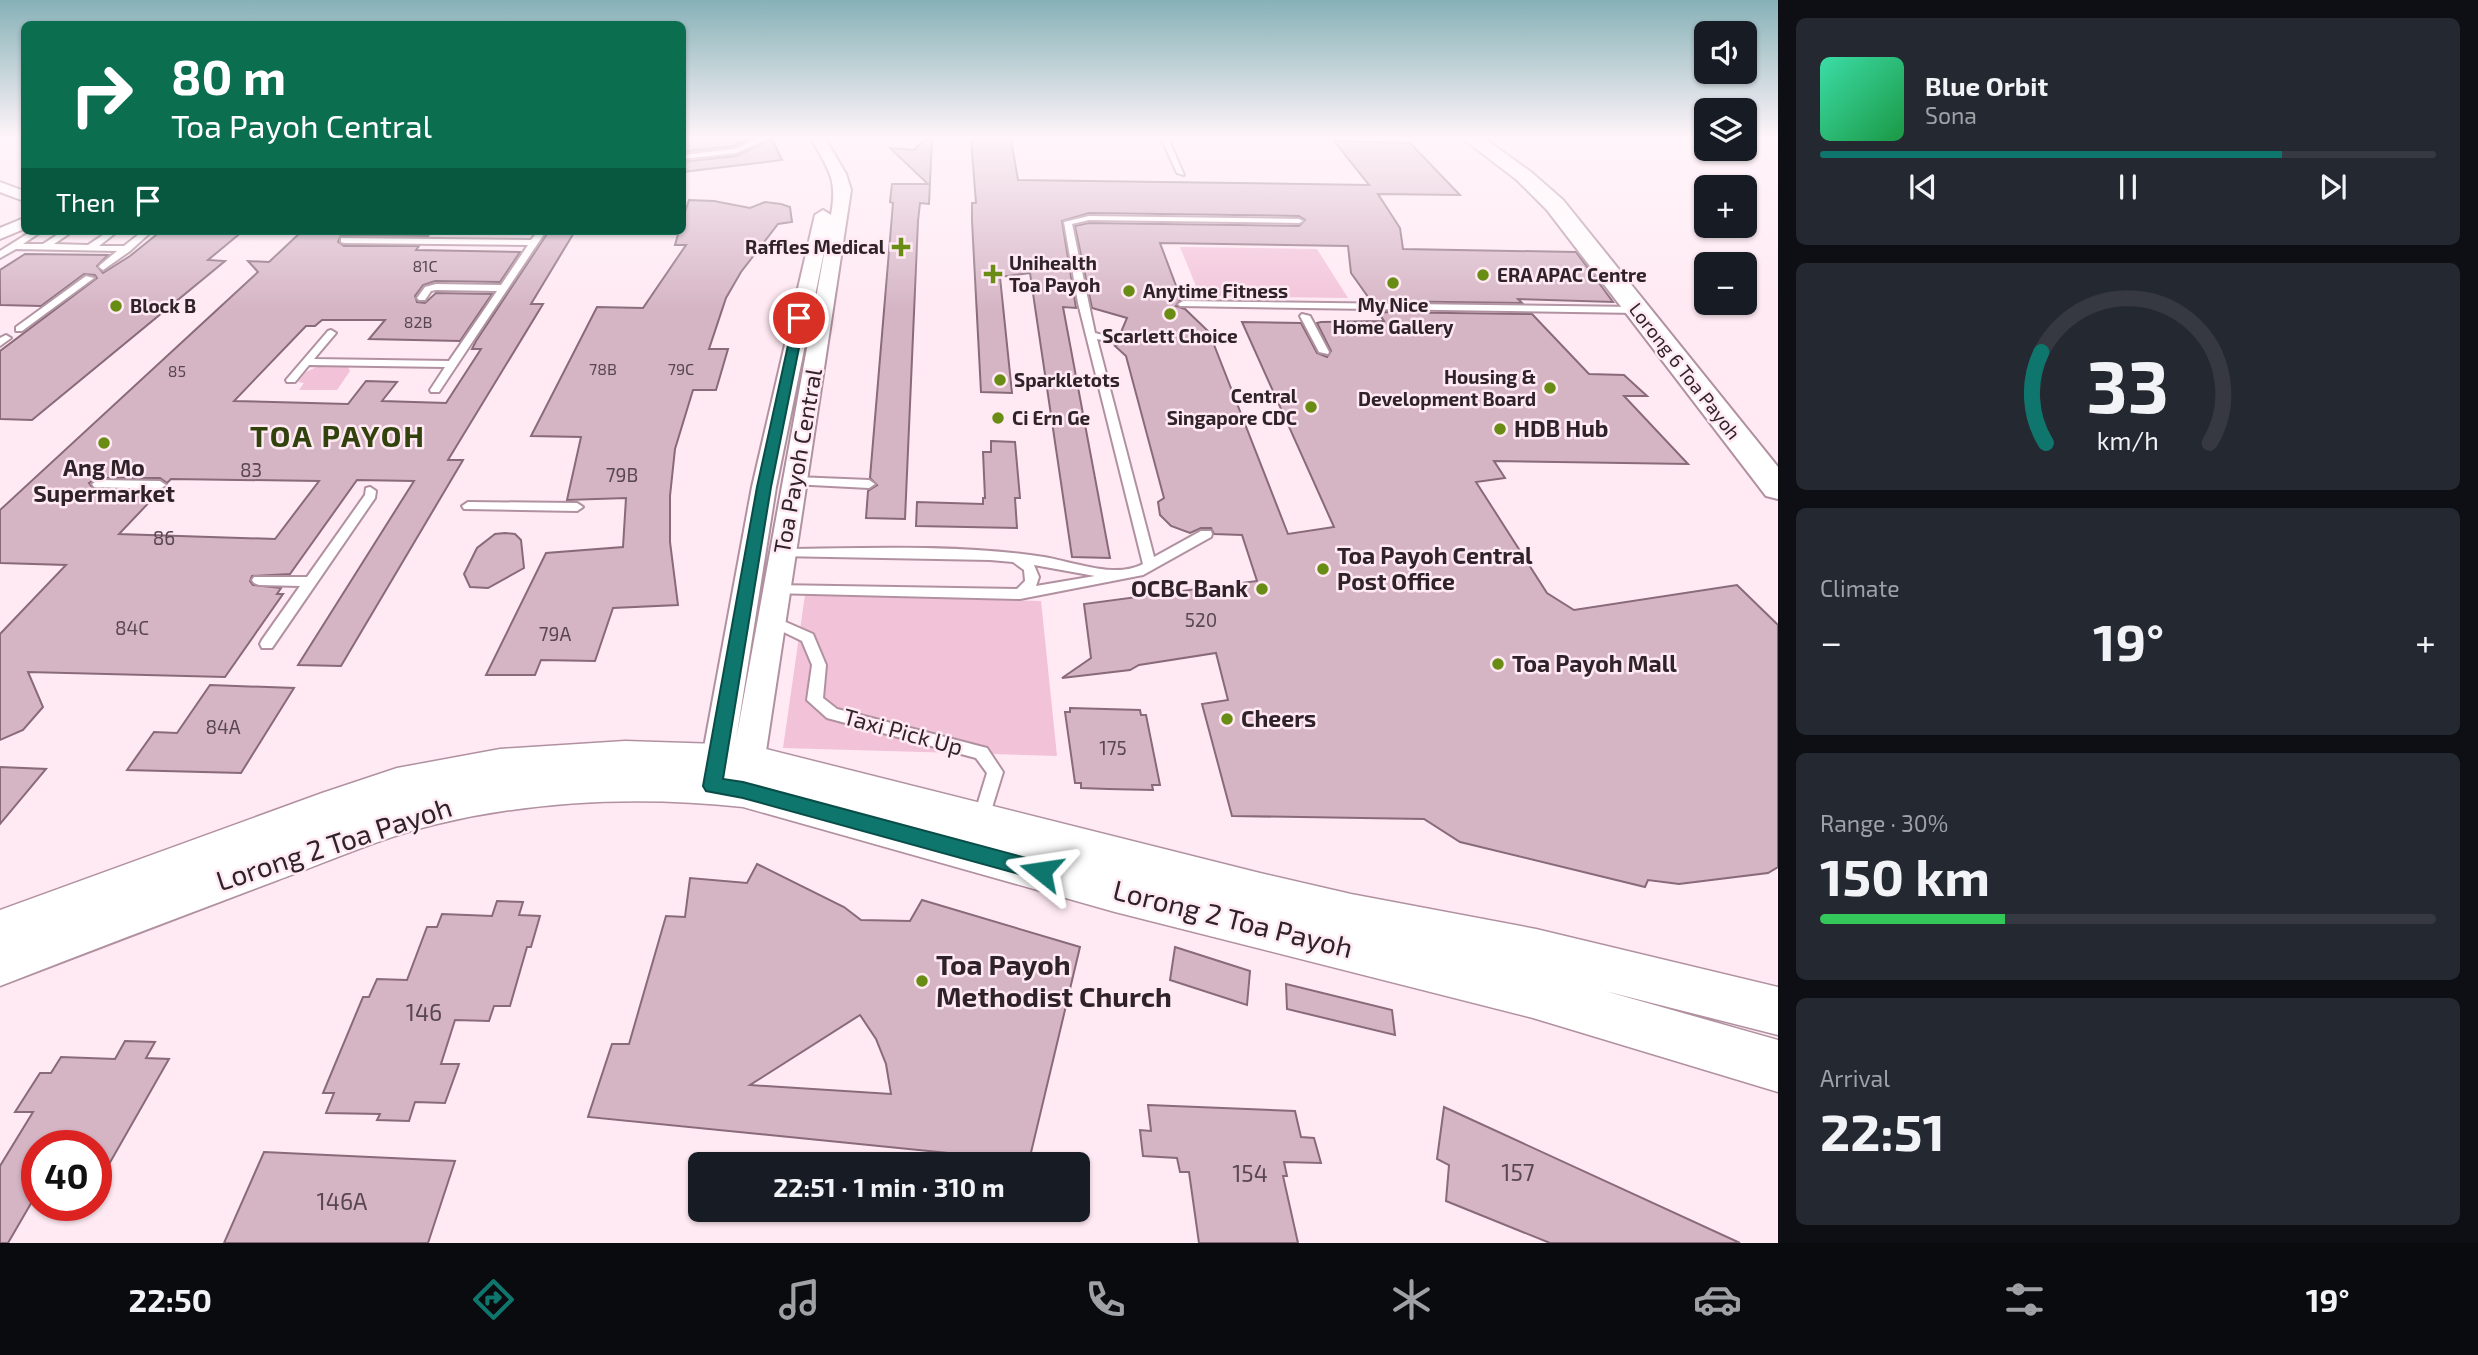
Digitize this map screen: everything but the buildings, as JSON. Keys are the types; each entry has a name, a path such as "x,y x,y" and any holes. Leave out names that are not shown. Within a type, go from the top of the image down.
{"main road":[{"name":"Lorong 6 Toa Payoh","path":"1547,196 1778,489"},
{"name":"Lorong 6 Toa Payoh","path":"1568,196 1778,447"}],"street":[{"name":"Toa Payoh Central","path":"731,774 764,487 823,216 824,196"},
{"name":"Toa Payoh Central","path":"731,774 772,621 842,196"},
{"path":"0,197 21,203"},
{"path":"0,225 21,215"},
{"path":"0,234 21,224"},
{"name":"Lorong 2 Toa Payoh","path":"0,932 338,806 416,781 490,767 603,758 731,774 980,822 1325,909 1536,951 1778,1011"},
{"name":"Lorong 2 Toa Payoh","path":"0,963 360,830 438,806 551,788 634,784 731,774 1115,892 1533,994 1778,1066"}],"lane":[{"path":"1150,568 1091,335 1089,303 1067,227 1068,222 1076,219 1299,221"},
{"path":"0,255 32,235"},
{"path":"45,247 63,235"},
{"path":"90,248 108,235"},
{"path":"103,267 143,235"},
{"path":"350,235 344,240 534,243"},
{"path":"435,390 539,235"},
{"path":"459,251 466,242"},
{"path":"14,246 127,249"},
{"path":"24,324 89,278"},
{"path":"422,298 428,289 436,286 504,288"},
{"path":"1183,304 1637,310"},
{"path":"1305,316 1324,352"},
{"path":"291,380 331,333"},
{"path":"1091,335 1118,340"},
{"path":"306,362 452,364"},
{"path":"796,481 869,484"},
{"path":"98,484 160,485"},
{"path":"267,644 370,495 370,491"},
{"path":"468,506 577,508"},
{"path":"775,590 1020,594 1138,572 1150,568 1206,534"},
{"path":"782,553 1014,557 1077,566 1114,575"},
{"path":"1014,557 1027,564 1032,573 1032,582 1020,594"},
{"path":"259,580 309,582"},
{"name":"Taxi Pick Up","path":"772,621 808,638 820,665 815,699 832,714 981,753 995,772 980,822"},
{"path":"262,623 281,624"}],"shaded area":[{"path":"1180,247 1317,249 1348,298 1200,296"},
{"path":"323,364 347,365 350,371 337,390 299,390 304,383 298,382 306,372"},
{"path":"805,595 1041,601 1057,756 783,748"}],"place":[{"name":"Raffles Medical","path":"901,247"},
{"name":"Unihealth Toa Payoh","path":"993,274"},
{"name":"ERA APAC Centre","path":"1483,275"},
{"name":"My Nice Home Gallery","path":"1393,283"},
{"name":"Anytime Fitness","path":"1129,291"},
{"name":"Block B","path":"116,306"},
{"name":"Scarlett Choice","path":"1170,314"},
{"name":"Sparkletots","path":"1000,380"},
{"name":"Housing & Development Board","path":"1550,388"},
{"name":"Central Singapore CDC","path":"1311,407"},
{"name":"Ci Ern Ge","path":"998,418"},
{"name":"HDB Hub","path":"1500,429"},
{"name":"Ang Mo Supermarket","path":"104,443"},
{"name":"Toa Payoh Central Post Office","path":"1323,569"},
{"name":"OCBC Bank","path":"1262,589"},
{"name":"Toa Payoh Mall","path":"1498,664"},
{"name":"Cheers","path":"1227,719"},
{"name":"Toa Payoh Methodist Church","path":"922,981"}],"district":[{"name":"TOA PAYOH","path":"338,437"}],"route":[{"path":"799,318 764,487 713,786 743,790 1041,871"}]}
